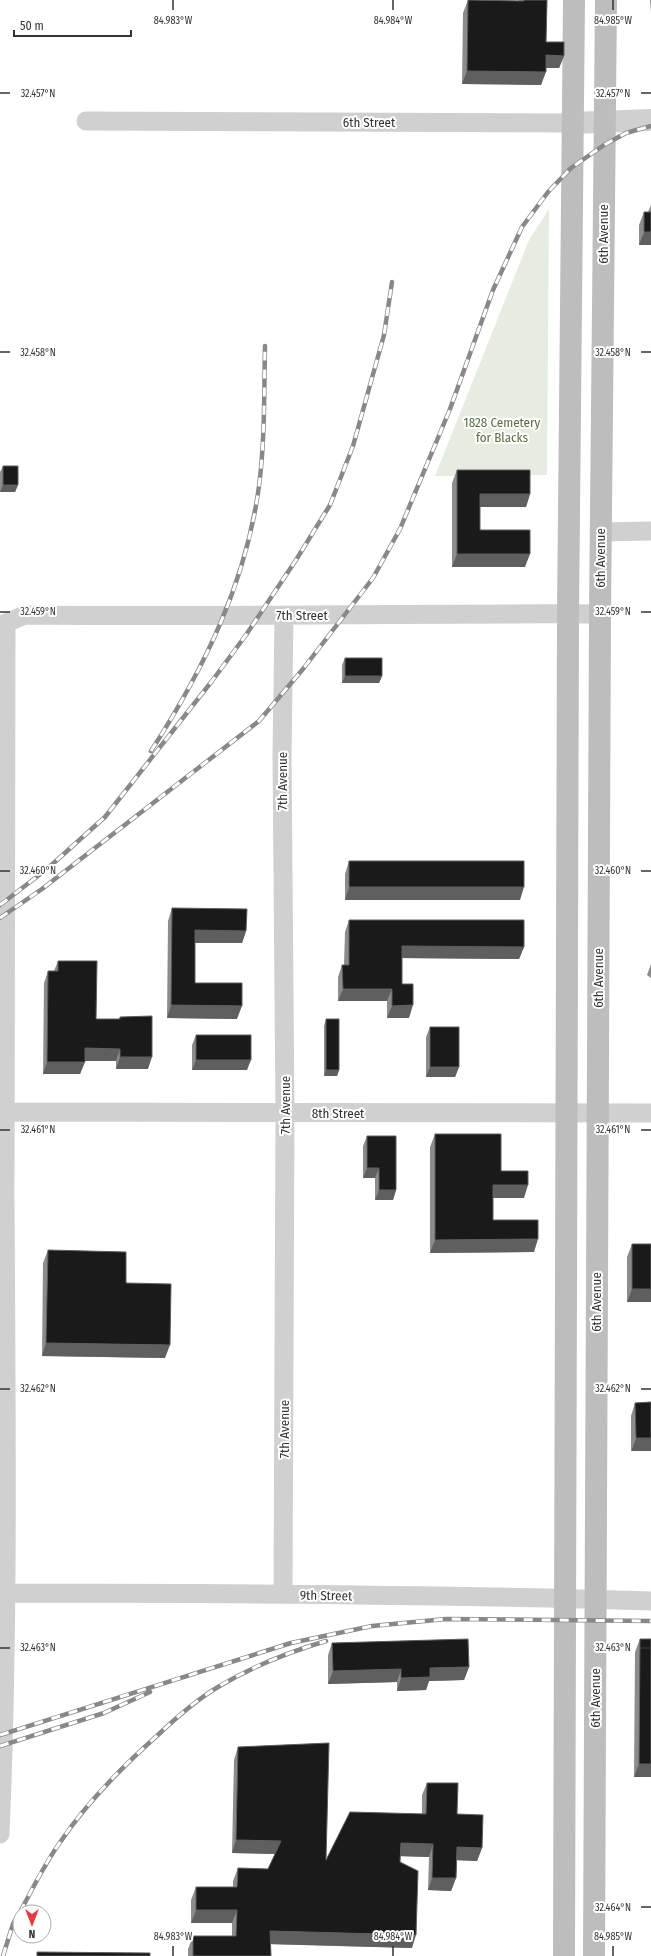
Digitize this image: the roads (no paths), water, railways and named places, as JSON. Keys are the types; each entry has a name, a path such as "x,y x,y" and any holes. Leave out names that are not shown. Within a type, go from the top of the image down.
{"main road":[{"path":"564,1956 568,614 574,0"},
{"name":"6th Avenue","path":"594,1956 600,532 606,0"}],"street":[{"name":"6th Street","path":"86,121 573,123 651,120"},
{"path":"600,532 651,531"},
{"name":"7th Street","path":"2,1112 6,623 25,615 175,616 600,614"},
{"name":"7th Avenue","path":"283,1594 285,1113 282,754 284,615"},
{"path":"0,1834 5,1733 3,1593 2,1112"},
{"name":"8th Street","path":"2,1112 505,1114 566,1112 651,1113"},
{"name":"9th Street","path":"3,1593 283,1594 565,1598 651,1601"}],"railway":[{"path":"0,918 42,889 259,721 303,669 373,578 400,529 450,409 493,290 522,227 548,192 571,168 604,145 626,133 651,126"},
{"path":"0,905 47,869 105,817 212,681 246,635 296,560 330,505 353,446 384,335 392,282"},
{"path":"151,751 205,657 233,591 244,557 253,522 261,469 264,416 265,346"},
{"path":"0,1735 291,1643 372,1626 446,1619 651,1621"},
{"path":"24,1904 55,1849 71,1826 119,1771 173,1721 194,1703 210,1692 244,1673 284,1655 326,1641"},
{"path":"0,1746 104,1713 150,1692"},
{"path":"3,1956 12,1927"}],"park label":[{"name":"1828 Cemetery for Blacks","path":"502,430"}]}
